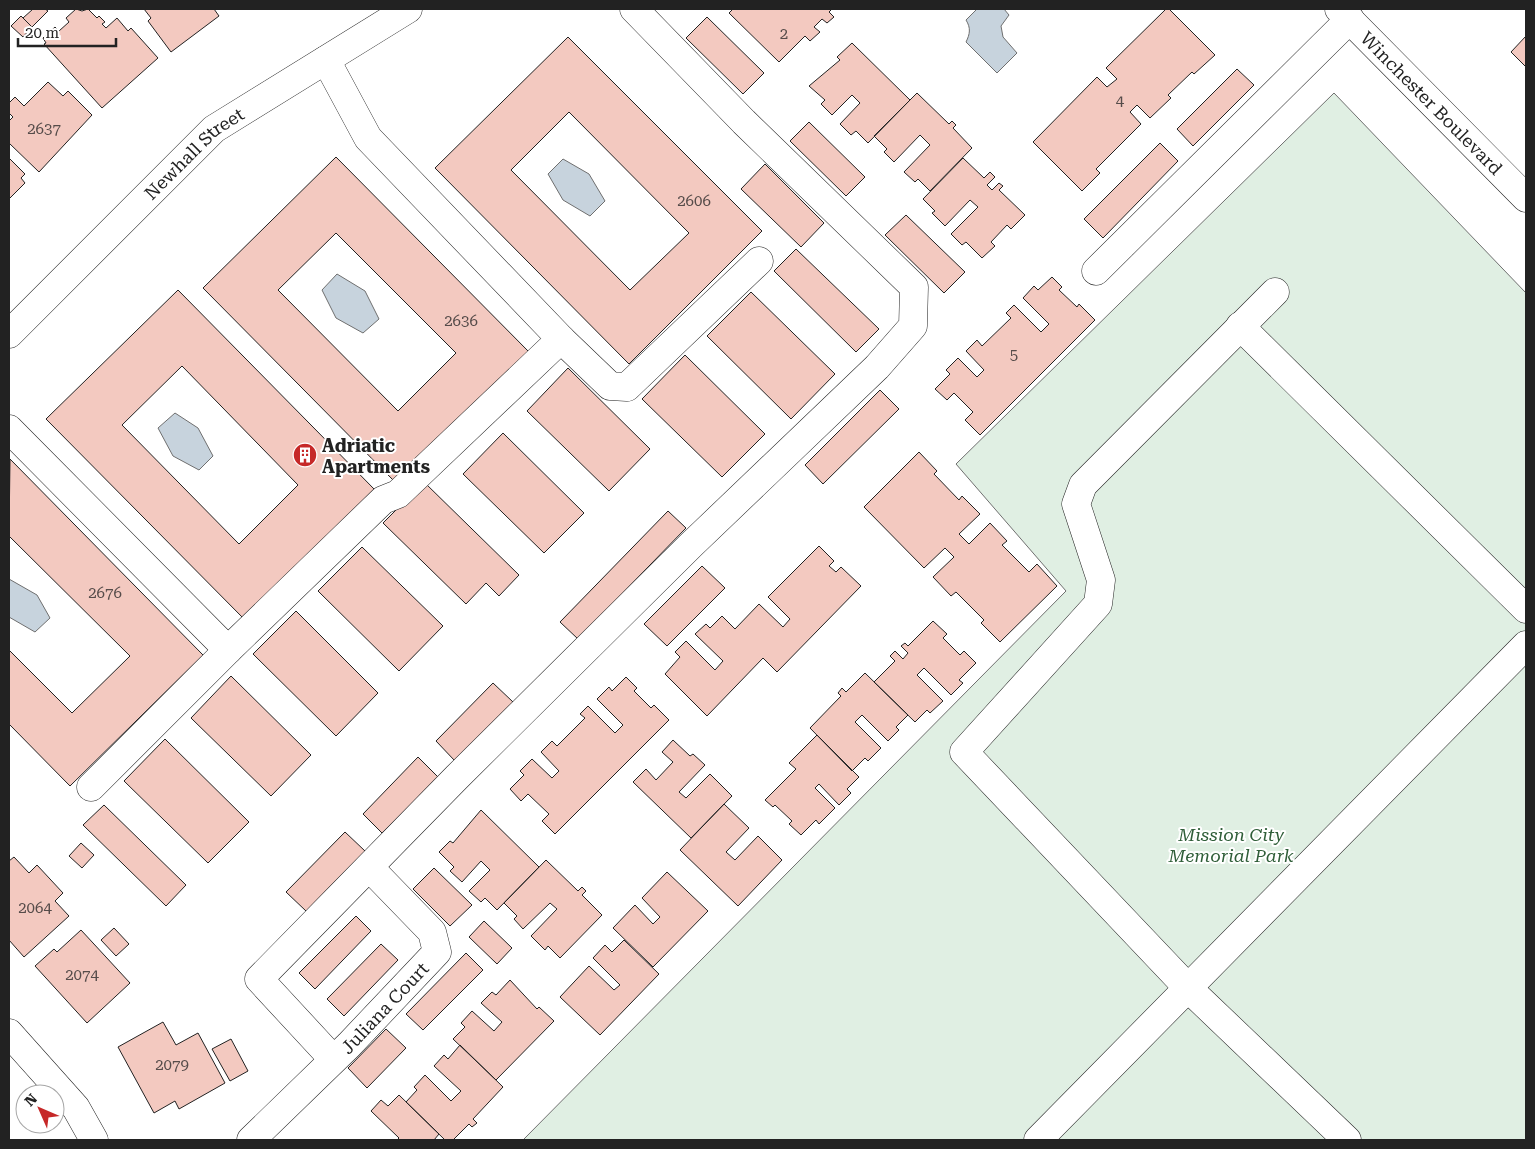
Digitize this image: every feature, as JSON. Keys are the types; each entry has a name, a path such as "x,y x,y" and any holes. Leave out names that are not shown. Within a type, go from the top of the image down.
{"street":[{"name":"Newhall Street","path":"9,334 214,129 407,9"},
{"path":"333,1059 260,979 457,777 691,545 877,367 913,326 914,287 744,122 634,9"},
{"path":"1096,271 1345,14"},
{"name":"Winchester Boulevard","path":"1345,14 1526,198"},
{"path":"326,60 368,138 561,339 610,386 627,387 759,261"},
{"path":"1275,292 1083,485 1076,504 1101,580 1098,604 964,752 1189,989 1347,1140"},
{"path":"1240,326 1526,609"},
{"path":"91,787 228,650 383,500 398,494 561,339"},
{"path":"9,428 228,650"},
{"path":"1038,1140 1189,989 1526,644"},
{"name":"Juliana Court","path":"251,1140 437,952 432,932 370,868"},
{"path":"9,1033 76,1108 94,1140"}],"green space":[{"name":"Mission City Memorial Park","path":"1334,93 1526,293 1526,1140 523,1140 1066,591 956,464"}],"shaded area":[{"path":"977,9 1004,9 1009,15 1001,26 1003,37 1017,53 997,73 966,42 969,26 966,20"},
{"path":"563,159 589,174 605,201 590,216 563,200 548,174"},
{"path":"337,274 365,291 379,319 363,333 336,318 322,290"},
{"path":"175,413 198,428 213,456 199,470 173,456 158,428"},
{"path":"9,579 37,595 50,618 35,632 9,617"}],"building":[{"path":"33,9 45,9 48,11 32,27 23,18"},
{"path":"76,9 82,11 88,9 97,18 99,16 105,22 102,24 106,28 117,18 128,31 131,28 158,58 102,108 44,44 46,43 43,38 55,27 59,31 69,22 66,18"},
{"path":"144,9 214,9 219,16 171,52 148,21 151,18"},
{"path":"733,9 832,9 829,12 834,17 827,23 822,19 814,27 820,32 810,41 805,36 779,62 729,13"},
{"path":"1166,9 1169,9 1215,55 1194,74 1192,72 1168,95 1171,98 1150,118 1137,105 1130,112 1141,124 1096,169 1100,173 1082,191 1033,142 1097,77 1107,87 1117,79 1106,68"},
{"path":"21,16 32,27 23,37 11,26"},
{"path":"707,17 764,73 743,94 686,38"},
{"path":"1526,36 1526,67 1511,52"},
{"path":"568,37 762,231 629,364 435,168","holes":["569,112 689,233 630,290 511,170"]},
{"path":"852,43 910,100 868,143 856,131 851,135 840,124 860,103 852,95 832,115 821,104 825,100 809,86 840,60 837,57"},
{"path":"1237,69 1254,85 1193,146 1177,129"},
{"path":"48,82 63,96 68,91 92,115 39,172 9,143 9,121 13,117 9,113 9,103 15,97 24,106"},
{"path":"917,93 949,124 952,121 956,125 953,128 972,148 930,191 918,179 915,182 904,172 930,145 920,135 894,162 884,152 887,149 874,136"},
{"path":"809,122 865,177 846,196 790,141"},
{"path":"1160,143 1178,161 1103,238 1084,219"},
{"path":"336,157 529,352 397,484 203,288","holes":["336,233 456,353 398,411 278,290"]},
{"path":"9,158 25,174 21,178 25,183 9,199"},
{"path":"963,158 984,178 990,172 995,177 987,185 992,190 999,183 1003,186 999,190 1025,215 1011,229 1007,225 991,242 995,246 982,258 966,242 962,245 951,234 978,207 970,200 945,226 932,213 935,211 923,199"},
{"path":"765,164 824,223 801,247 741,189"},
{"path":"906,215 965,272 944,293 885,235"},
{"path":"796,249 879,329 856,352 774,271"},
{"path":"1052,277 1062,287 1059,290 1077,307 1079,304 1095,320 980,435 965,420 973,412 954,393 947,400 935,389 950,374 946,370 958,358 977,377 984,370 966,351 977,340 982,346 1011,318 1006,313 1014,305 1041,332 1049,324 1023,298 1034,286 1038,290"},
{"name":"Adriatic Apartments","path":"178,290 376,491 245,620 46,419","holes":["182,366 298,485 239,544 122,425"]},
{"path":"751,292 835,374 791,419 707,336"},
{"path":"685,355 765,434 722,477 642,399"},
{"path":"568,368 650,449 609,491 527,411"},
{"path":"880,390 899,409 823,484 805,465"},
{"path":"503,433 584,513 544,553 463,474"},
{"path":"919,452 937,471 934,474 959,500 962,496 980,514 959,534 969,544 990,523 1007,541 1002,545 1029,572 1037,564 1057,586 1000,642 981,623 984,620 956,592 951,596 933,577 954,557 945,548 924,568 864,507"},
{"path":"10,459 203,655 70,786 9,724 9,650 72,713 130,656 9,536"},
{"path":"424,482 519,575 499,596 486,583 466,604 383,523"},
{"path":"668,511 686,528 578,639 560,622"},
{"path":"819,546 834,561 829,566 836,572 841,567 861,586 777,672 763,658 707,716 665,674 680,657 675,652 686,641 715,670 723,661 695,634 706,624 710,628 722,616 735,629 759,604 783,627 790,619 768,597"},
{"path":"362,547 443,626 399,671 318,591"},
{"path":"702,566 725,588 667,646 644,624"},
{"path":"296,611 378,693 336,736 253,654"},
{"path":"933,621 947,634 943,638 960,655 964,651 976,663 959,680 963,683 951,695 924,668 917,675 943,701 930,713 927,710 915,722 874,682 895,661 890,656 895,651 903,659 908,653 901,646 905,643 908,646"},
{"path":"865,673 908,715 896,727 899,730 888,741 862,715 855,722 881,748 868,761 865,758 852,771 810,728 841,696 838,693 842,688 846,692"},
{"path":"231,676 311,755 271,796 191,718"},
{"path":"626,677 637,688 634,691 651,708 654,705 669,720 555,834 542,821 549,814 528,794 521,801 510,789 524,775 520,771 532,759 552,778 559,771 541,752 552,741 557,746 585,718 580,714 588,706 615,733 623,725 597,699 609,687 612,691"},
{"path":"493,683 513,702 455,761 436,741"},
{"path":"817,735 859,777 847,789 851,793 839,805 819,784 815,788 835,808 819,824 816,820 801,835 789,824 792,821 775,805 773,807 765,800 796,769 789,763"},
{"path":"165,739 249,822 208,863 124,781"},
{"path":"673,740 690,756 693,754 705,765 679,792 686,798 710,774 732,796 691,838 633,782 646,769 656,780 673,762 662,752"},
{"path":"418,757 438,777 382,833 363,814"},
{"path":"724,804 749,828 726,852 735,860 758,836 782,860 738,906 680,850"},
{"path":"104,805 186,885 166,906 83,825"},
{"path":"481,810 539,867 497,910 485,898 481,902 469,891 490,870 481,861 462,882 450,871 454,867 439,852 450,841 453,843"},
{"path":"345,832 365,851 306,911 286,892"},
{"path":"81,843 94,855 82,868 69,856"},
{"path":"14,857 29,873 37,865 63,893 55,901 69,916 24,957 9,940 9,861"},
{"path":"546,860 578,891 582,887 586,891 582,895 602,915 560,958 548,946 545,950 531,936 557,909 550,903 523,929 514,919 517,916 504,903"},
{"path":"434,868 472,905 450,926 413,889"},
{"path":"667,872 708,911 653,967 613,928 635,905 653,924 660,917 642,898"},
{"path":"356,916 371,931 315,989 299,973"},
{"path":"484,921 512,948 497,964 469,937"},
{"path":"114,928 129,944 116,956 101,940"},
{"path":"81,930 130,983 87,1023 35,966 54,949 57,952"},
{"path":"624,940 659,974 600,1035 560,997 589,966 614,990 620,985 593,958 605,945 612,952"},
{"path":"381,944 398,960 344,1016 327,999"},
{"path":"466,953 483,970 423,1030 406,1014"},
{"path":"510,980 537,1009 539,1007 554,1021 496,1080 453,1039 465,1027 461,1023 472,1011 494,1031 502,1022 481,1003 492,992 496,995"},
{"path":"163,1022 176,1045 198,1033 225,1083 179,1109 175,1101 154,1113 118,1047"},
{"path":"386,1029 406,1048 367,1088 348,1068"},
{"path":"231,1039 248,1071 230,1081 212,1049"},
{"path":"460,1045 503,1087 473,1119 477,1123 472,1127 469,1124 453,1140 445,1140 406,1102 417,1090 414,1087 425,1075 451,1101 461,1091 434,1066 444,1055 448,1059"},
{"path":"399,1095 439,1134 434,1140 397,1140 399,1138 371,1111 381,1100 388,1106"}],"place":[{"name":"Adriatic Apartments","path":"305,455"}]}
